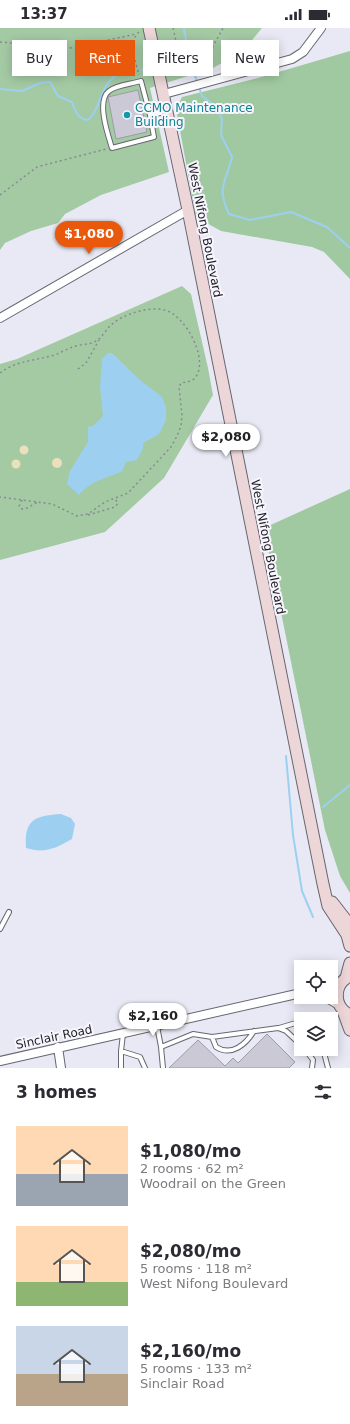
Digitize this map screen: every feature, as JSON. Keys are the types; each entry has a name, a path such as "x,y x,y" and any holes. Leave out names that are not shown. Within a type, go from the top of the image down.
{"main road":[{"name":"West Nifong Boulevard","path":"144,30 164,94 323,884 328,906 347,935 350,946"},
{"name":"West Nifong Boulevard","path":"323,884 335,906 350,925"},
{"path":"350,963 346,979 337,994 350,1030"}],"street":[{"path":"164,94 292,59 303,52 321,28"},
{"path":"0,318 188,210"},
{"name":"Sinclair Road","path":"0,1061 294,995"},
{"path":"334,1004 344,1011"},
{"path":"58,1047 61,1068"}],"lane":[{"path":"141,81 150,115 154,137 112,148 103,113 104,99 108,92 115,88 141,81"},
{"path":"150,115 167,111"},
{"path":"0,929 9,912"},
{"path":"161,1047 193,1034 212,1037 278,1028 294,1023"},
{"path":"157,1026 163,1068"},
{"path":"278,1028 286,1032 294,1039"},
{"path":"212,1037 216,1047 228,1050 240,1047 254,1031"},
{"path":"121,1068 123,1034"},
{"path":"121,1051 140,1057 145,1068"},
{"path":"310,1056 313,1060 312,1068"},
{"path":"325,1056 328,1068"}],"path":[{"path":"173,28 176,40"},
{"path":"213,46 223,28"},
{"path":"0,42 85,49 99,42 136,34 144,30"},
{"path":"136,34 133,43 141,81"},
{"path":"0,195 37,167 112,148"},
{"path":"78,369 86,363 100,338 110,326 122,318 144,311 164,310 175,315 186,327 192,337 199,359 199,370 195,377 191,381 181,384 179,387 182,408 181,426 171,447 133,489 122,497 105,502 86,515"},
{"path":"0,373 17,363 57,354 74,346 90,344 100,338"},
{"path":"0,496 52,504 77,516 94,514 115,507 118,503 115,499"},
{"path":"22,500 20,506 22,509 38,502"}],"green space":[{"path":"0,28 262,28 252,40 221,40 221,63 213,68 213,40 143,40 143,76 188,76 150,88 169,172 101,195 65,214 58,223 31,231 5,243 0,250"},
{"path":"350,51 350,279 324,252 312,247 221,231 196,217 176,109 182,97 265,76 279,76 279,72"},
{"path":"182,286 191,294 213,395 164,478 105,532 0,560 0,364 17,359"},
{"path":"350,489 350,893 340,876 325,830 264,528"}],"sand":[{"path":"24,445 29,450 24,455 19,450"},
{"path":"55,458 59,458 61,459 61,467 55,468 52,465 52,461"},
{"path":"16,459 21,464 16,469 11,464"}],"water":[{"path":"108,353 112,353 140,380 162,397 166,407 166,420 159,434 143,443 143,448 137,460 126,462 122,471 94,483 79,495 67,484 70,471 88,442 88,427 93,426 103,416 100,387 102,359"},
{"path":"61,814 71,818 75,824 72,839 61,845 45,850 33,850 26,848 27,831 29,825 33,821 44,816"}],"building":[{"name":"CCMO Maintenance Building","path":"138,90 147,132 116,139 108,97"},
{"path":"267,1034 295,1062 289,1068 169,1068 198,1040 225,1066 233,1058 238,1063"}],"waterway":[{"path":"184,28 190,64 198,83"},
{"path":"0,89 22,91 40,83 50,82 58,96 72,102 79,116 88,120 93,115 108,83 116,76"},
{"path":"199,87 202,96 215,106 222,119 221,135 232,157 223,185 223,197 229,214 250,220 291,212 327,227 350,248"},
{"path":"286,756 293,835 302,891 313,917"},
{"path":"323,807 350,785"}],"place":[{"name":"CCMO Maintenance Building","path":"127,115"}]}
